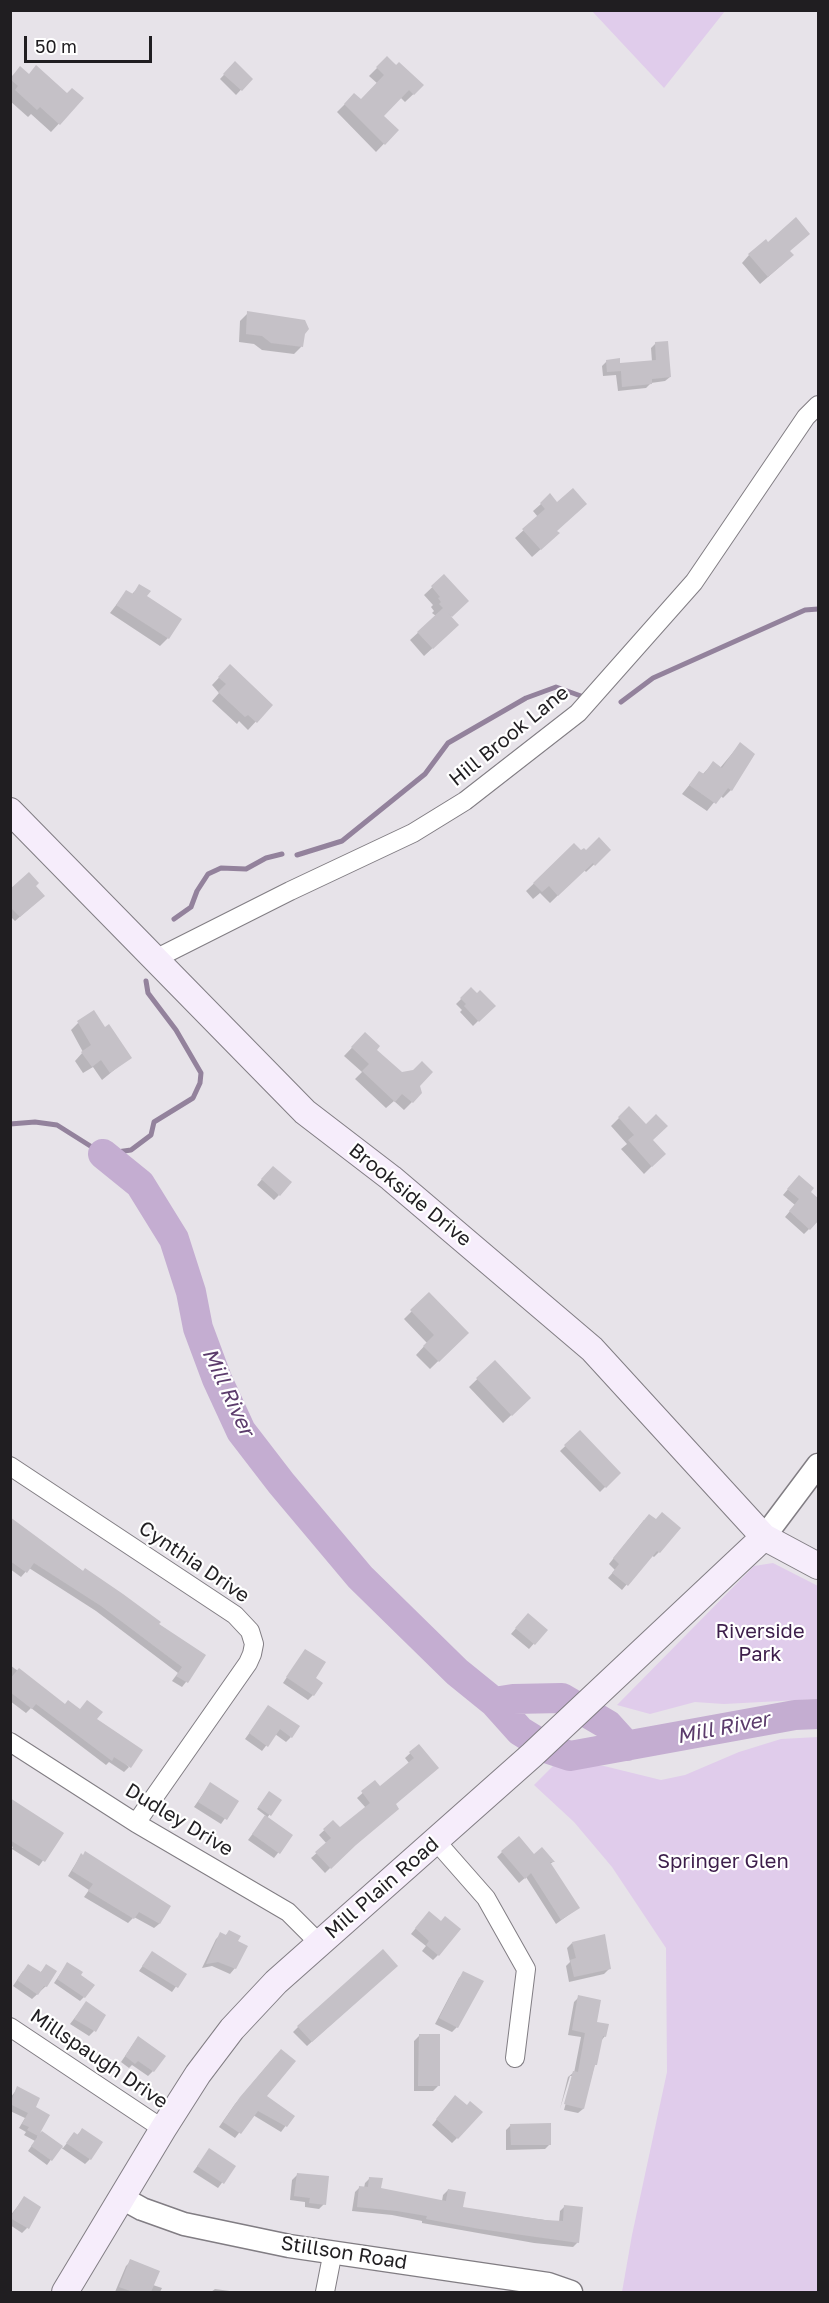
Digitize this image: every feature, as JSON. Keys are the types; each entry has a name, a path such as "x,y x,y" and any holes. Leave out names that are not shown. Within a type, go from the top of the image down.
{"main road":[{"name":"Brookside Drive","path":"10,811 305,1112 426,1207 592,1349 764,1537 819,1566"},
{"name":"Mill Plain Road","path":"65,2292 162,2129 198,2074 232,2029 276,1982 532,1755 764,1537"}],"street":[{"name":"Hill Brook Lane","path":"155,959 290,891 414,834 465,801 578,713 694,582 806,417 819,405"},
{"path":"764,1537 819,1465"},
{"name":"Cynthia Drive","path":"10,1466 235,1615 250,1631 254,1644 248,1663 136,1823"},
{"name":"Dudley Drive","path":"10,1742 136,1823 288,1912 319,1943"},
{"path":"435,1840 486,1898 526,1970 515,2058"},
{"name":"Millspaugh Drive","path":"10,2027 162,2129"},
{"name":"Stillson Road","path":"122,2198 142,2209 184,2224 289,2246 548,2284 571,2292"},
{"path":"326,2292 333,2251"}],"green space":[{"path":"592,11 725,11 664,88"},
{"name":"Riverside Park","path":"773,1563 818,1586 818,1699 724,1704 695,1702 650,1714 617,1705 754,1566"},
{"name":"Springer Glen","path":"818,1737 818,2292 622,2292 667,2072 666,1948 612,1867 574,1822 534,1785 555,1764 604,1766 661,1780 685,1775 739,1752 781,1739"}],"building":[{"path":"387,56 396,65 399,62 424,85 414,95 409,90 384,116 399,130 385,145 344,104 354,93 361,99 384,75 376,67"},
{"path":"235,61 253,79 242,91 223,74"},
{"path":"36,65 67,93 72,88 84,98 60,125 40,107 37,110 15,90 18,86 10,79 20,66 29,74"},
{"path":"796,217 810,234 790,251 794,255 768,277 748,254 766,239 768,242"},
{"path":"247,311 305,320 309,329 305,334 303,347 271,343 262,336 246,334"},
{"path":"668,341 671,377 652,379 652,384 622,387 621,371 607,372 606,360 620,358 620,363 656,360 655,342"},
{"path":"573,488 587,504 557,531 560,533 541,550 522,529 545,509 540,503 550,493 557,502"},
{"path":"444,574 469,601 452,617 448,613 459,625 433,649 417,632 443,608 439,604 441,602 438,598 440,597 431,586"},
{"path":"139,584 151,591 147,596 182,619 169,639 116,605 126,590 133,594"},
{"path":"230,664 273,705 257,723 248,715 245,717 218,692 226,684 218,677"},
{"path":"740,742 755,754 732,791 728,788 716,804 689,785 699,771 704,774 713,761 722,768"},
{"path":"599,837 611,850 595,866 593,863 558,896 549,886 542,892 533,883 574,843 581,850 584,848 586,850"},
{"path":"29,872 39,883 36,886 45,896 20,917 10,907 10,889"},
{"path":"471,987 477,993 480,990 496,1006 479,1022 464,1006 466,1004 460,998"},
{"path":"94,1010 105,1027 109,1024 132,1058 110,1073 101,1060 92,1067 81,1052 91,1045 77,1021"},
{"path":"365,1032 380,1046 377,1050 402,1072 413,1070 422,1061 433,1072 420,1086 422,1093 413,1103 402,1094 395,1102 362,1071 369,1064 351,1047"},
{"path":"629,1106 646,1124 656,1114 668,1126 653,1140 666,1154 652,1167 628,1140 634,1135 618,1117"},
{"path":"273,1166 292,1182 280,1196 261,1179"},
{"path":"799,1175 814,1188 811,1192 819,1199 819,1220 810,1230 789,1211 799,1199 787,1189"},
{"path":"429,1292 469,1333 439,1362 423,1346 434,1335 410,1310"},
{"path":"495,1360 531,1398 512,1416 476,1378"},
{"path":"580,1430 621,1473 606,1488 564,1445"},
{"path":"662,1512 681,1528 660,1553 657,1551 628,1586 612,1573 619,1564 613,1558 649,1514 656,1519"},
{"path":"10,1517 83,1571 85,1568 161,1622 159,1624 206,1655 188,1683 176,1676 182,1667 101,1606 34,1563 27,1573 10,1561"},
{"path":"528,1613 548,1630 535,1645 515,1628"},
{"path":"305,1649 326,1662 316,1678 323,1683 314,1696 286,1677"},
{"path":"19,1668 65,1704 68,1700 80,1709 87,1700 103,1712 97,1719 143,1750 131,1768 114,1757 112,1761 36,1704 32,1709 10,1692 10,1679"},
{"path":"268,1705 300,1726 292,1738 280,1729 268,1747 249,1733"},
{"path":"419,1744 439,1768 396,1804 399,1809 331,1869 315,1852 331,1838 323,1829 333,1820 340,1827 370,1803 361,1791 375,1780 380,1786 414,1758 409,1752"},
{"path":"210,1782 239,1801 227,1820 198,1802"},
{"path":"269,1791 282,1800 271,1816 258,1807"},
{"path":"10,1798 64,1833 45,1862 10,1840"},
{"path":"265,1815 293,1835 280,1854 252,1834"},
{"path":"519,1836 534,1854 542,1847 555,1862 550,1862 580,1908 561,1920 531,1873 525,1879 501,1851"},
{"path":"85,1851 171,1906 160,1924 139,1912 134,1919 88,1891 93,1884 72,1871 81,1853 83,1855"},
{"path":"429,1911 441,1921 445,1916 461,1929 439,1956 426,1945 429,1941 415,1928"},
{"path":"229,1930 241,1936 238,1941 248,1946 236,1969 218,1962 206,1964 220,1932 226,1935"},
{"path":"605,1934 611,1969 574,1977 570,1960 576,1958 572,1942"},
{"path":"383,1949 398,1966 312,2042 297,2026"},
{"path":"152,1951 187,1974 178,1988 142,1966"},
{"path":"67,1962 83,1972 81,1975 95,1985 85,1998 57,1979"},
{"path":"28,1964 41,1972 46,1964 57,1971 47,1987 44,1986 38,1995 17,1980"},
{"path":"463,1971 484,1981 458,2028 439,2018"},
{"path":"578,1995 601,2000 597,2022 609,2024 606,2037 603,2036 584,2109 564,2104 573,2071 578,2072 585,2033 572,2030"},
{"path":"86,2001 106,2015 96,2032 74,2019"},
{"path":"419,2034 440,2034 440,2086 418,2086"},
{"path":"138,2036 166,2056 154,2072 138,2061 135,2064 125,2056"},
{"path":"281,2049 296,2061 267,2096 295,2116 287,2127 258,2111 241,2134 223,2122 240,2097"},
{"path":"17,2086 40,2098 36,2107 50,2115 40,2133 42,2131 63,2146 52,2161 31,2146 38,2136 22,2124 28,2113 10,2104"},
{"path":"455,2095 467,2105 470,2101 483,2112 458,2139 436,2119"},
{"path":"551,2123 551,2145 511,2145 510,2124"},
{"path":"82,2128 103,2142 91,2160 66,2143 74,2132 78,2135"},
{"path":"209,2148 236,2166 224,2184 197,2166"},
{"path":"297,2173 329,2176 326,2205 309,2203 310,2198 294,2196"},
{"path":"369,2177 383,2178 381,2188 446,2201 448,2189 466,2192 463,2207 545,2220 563,2221 564,2205 583,2207 579,2243 480,2229 397,2211 357,2207 359,2186 368,2187"},
{"path":"24,2196 41,2207 29,2229 10,2218"},
{"path":"130,2259 160,2271 151,2292 133,2292 119,2287"}],"waterway":[{"path":"621,702 653,678 805,610 818,609"},
{"path":"297,855 342,841 425,774 448,743 526,698 556,687 581,696"},
{"path":"174,919 191,907 197,891 208,874 221,868 246,869 266,858 282,854"},
{"path":"10,1124 35,1122 57,1125 103,1154 131,1150 151,1135 154,1122 193,1098 200,1083 201,1073 176,1030 148,993 146,981"},
{"name":"Mill River","path":"103,1154 140,1184 174,1239 191,1292 198,1328 217,1379 241,1431 281,1483 360,1577 457,1672 494,1702 520,1731 549,1749 570,1756 795,1715 818,1714"},
{"name":"Mill River","path":"494,1702 513,1699 562,1698 608,1725 627,1746"}]}
